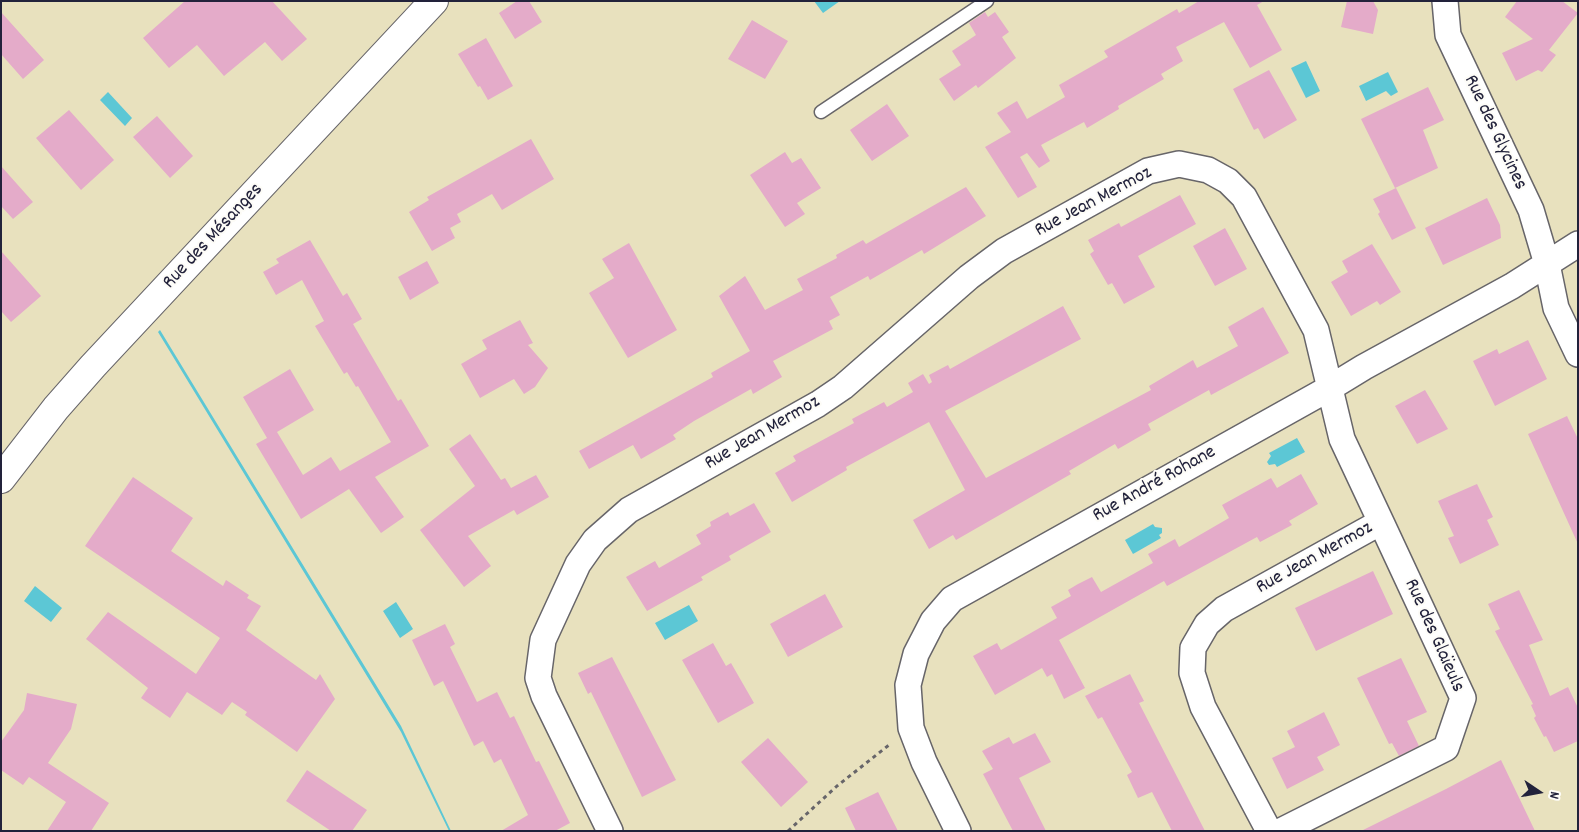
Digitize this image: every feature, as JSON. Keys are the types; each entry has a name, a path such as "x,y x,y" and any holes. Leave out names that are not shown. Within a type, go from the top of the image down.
{"main road":[{"name":"Rue des Mésanges","path":"1,479 62,401 434,1"}],"street":[{"name":"Rue des Glycines","path":"1445,1 1448,35 1531,210 1547,264 1556,308 1578,354"},
{"name":"Rue Jean Mermoz","path":"610,831 544,696 538,678 543,640 578,564 595,540 629,510 818,404 843,387 968,277 1004,251 1148,171 1179,164 1208,170 1228,181 1244,197 1316,330 1328,389 1342,439 1381,522 1224,609 1207,624 1193,648 1192,673 1202,707 1269,831"},
{"name":"Rue André Rohane","path":"958,831 924,762 911,728 908,685 916,654 932,621 952,599 1328,389 1364,367 1512,286 1578,244"},
{"name":"Rue des Glaïeuls","path":"1281,831 1446,748 1463,698 1381,522"}],"lane":[{"path":"821,112 987,1"}],"path":[{"path":"788,831 837,786 911,728"}],"water":[{"path":"814,1 840,1 823,13"},
{"path":"1306,61 1320,91 1306,98 1291,68"},
{"path":"1388,72 1398,92 1391,96 1386,91 1366,101 1359,86"},
{"path":"108,92 132,118 125,126 100,100"},
{"path":"160,330 401,726 451,831 449,831 401,732 158,332"},
{"path":"1297,438 1305,452 1277,467 1275,464 1269,465 1267,462 1271,456 1269,453"},
{"path":"1153,524 1155,527 1162,528 1162,533 1159,535 1161,538 1133,554 1125,540"},
{"path":"35,586 62,608 51,622 24,601"},
{"path":"396,602 413,629 400,638 383,611"},
{"path":"689,605 698,621 665,640 655,623"}],"building":[{"path":"185,1 272,1 307,39 282,61 265,42 224,76 197,45 169,68 143,38"},
{"path":"517,1 529,1 542,22 515,39 499,13"},
{"path":"1199,1 1264,1 1257,5 1282,50 1250,68 1224,22 1176,47 1183,61 1161,74 1164,79 1118,106 1119,109 1087,128 1084,122 1041,145 1050,161 1039,168 1027,153 1020,157 1037,187 1018,198 985,147 1011,132 997,113 1017,101 1027,119 1065,97 1059,85 1108,57 1104,51 1177,9 1179,13"},
{"path":"1347,1 1373,1 1378,10 1373,34 1341,27"},
{"path":"1517,1 1562,1 1578,13 1549,50 1556,55 1542,72 1538,70 1516,81 1502,53 1533,39 1505,17"},
{"path":"1,12 44,60 23,79 1,54"},
{"path":"985,12 988,17 995,12 1009,32 1002,37 1016,58 978,88 976,85 954,101 939,79 961,65 952,51 976,35 969,23"},
{"path":"752,20 788,41 765,79 728,59"},
{"path":"486,38 513,86 488,100 458,54"},
{"path":"1269,70 1297,120 1264,139 1258,128 1254,130 1233,89"},
{"path":"1428,87 1444,120 1423,130 1438,168 1395,188 1361,119"},
{"path":"887,104 909,136 872,161 850,130"},
{"path":"69,110 114,160 81,190 36,138"},
{"path":"157,116 193,156 170,178 133,137"},
{"path":"531,139 554,179 502,210 492,194 457,214 461,222 450,228 455,238 432,251 409,212 429,200 427,197"},
{"path":"785,152 792,163 801,158 821,188 797,203 805,214 785,227 750,175"},
{"path":"1,166 33,202 13,219 1,206"},
{"path":"966,187 986,216 924,254 922,250 870,280 868,276 830,297 840,315 829,321 833,329 773,361 782,377 753,394 751,389 694,421 673,435 676,439 641,459 633,445 589,469 579,451 713,377 711,373 750,351 719,296 745,276 765,310 803,290 797,279 837,258 836,255 863,240 866,244"},
{"path":"1396,188 1416,228 1392,240 1378,214 1380,212 1373,199"},
{"path":"1180,195 1196,224 1138,256 1155,287 1124,304 1112,283 1108,285 1090,254 1094,251 1088,240 1119,223 1121,227"},
{"path":"1487,198 1500,225 1501,238 1443,265 1425,228"},
{"path":"1225,228 1247,269 1215,286 1193,246"},
{"path":"310,240 343,296 347,293 362,319 353,324 398,401 401,399 429,446 375,477 404,517 381,533 349,489 301,519 256,444 267,438 243,397 290,369 314,410 277,432 303,475 331,457 340,471 391,442 358,386 356,387 347,372 344,374 315,326 324,321 302,280 276,295 263,272 279,263 276,259"},
{"path":"629,243 677,330 628,358 589,293 614,278 602,259"},
{"path":"1372,244 1401,292 1380,305 1377,301 1351,316 1331,282 1348,272 1342,261"},
{"path":"1,251 41,296 11,322 1,311"},
{"path":"427,261 439,283 410,300 398,277"},
{"path":"1063,306 1081,339 945,411 986,478 1151,390 1149,386 1193,360 1197,368 1238,346 1228,327 1263,307 1289,353 1211,395 1209,390 1148,424 1151,430 1118,449 1115,444 1069,471 1071,474 956,540 953,535 929,549 913,520 965,490 929,422 846,467 847,470 792,502 775,473 796,461 793,456 854,423 852,419 884,402 887,407 913,392 908,383 923,374 929,384 932,382 929,375 948,365 950,369"},
{"path":"520,320 533,343 528,345 548,368 535,387 524,394 514,379 480,398 461,364 487,349 482,340"},
{"path":"1528,340 1547,379 1495,406 1473,361 1497,349 1499,354"},
{"path":"1425,390 1448,429 1417,444 1395,406"},
{"path":"1567,416 1578,439 1578,544 1528,434"},
{"path":"470,434 501,480 505,478 511,488 536,475 549,497 517,515 514,510 468,536 491,566 464,587 420,530 475,486 449,449"},
{"path":"1301,474 1318,504 1289,521 1292,525 1260,542 1257,537 1167,586 1164,581 1059,640 1085,688 1064,699 1052,674 1047,677 1042,668 995,695 973,656 997,643 1001,650 1057,618 1051,607 1071,596 1068,590 1078,584 1092,577 1101,592 1153,563 1148,554 1175,539 1179,547 1229,518 1222,505 1271,478 1277,488"},
{"path":"133,477 193,518 171,551 223,586 226,580 249,595 247,598 261,606 246,630 316,680 320,674 335,699 297,752 245,715 247,712 232,702 222,715 187,692 170,718 141,698 148,688 86,639 108,612 196,674 220,638 85,546"},
{"path":"1477,484 1493,517 1487,520 1499,545 1460,564 1448,538 1454,536 1438,501"},
{"path":"754,503 771,532 729,556 731,560 701,577 703,580 647,611 626,577 655,561 659,568 701,544 696,535 711,526 710,522 728,512 730,516"},
{"path":"1373,571 1393,614 1316,651 1295,608"},
{"path":"1519,590 1543,640 1529,645 1550,696 1568,687 1578,708 1578,741 1554,752 1534,718 1536,716 1531,705 1533,704 1495,631 1500,629 1488,604"},
{"path":"825,594 843,627 788,657 770,624"},
{"path":"445,624 455,644 450,647 477,702 497,692 510,718 514,716 536,762 539,761 570,823 555,831 501,831 528,815 501,759 494,763 483,741 474,746 443,681 434,686 412,640"},
{"path":"713,643 726,666 731,663 754,703 718,723 682,660"},
{"path":"612,657 676,780 642,797 591,692 588,694 578,673"},
{"path":"1401,658 1427,712 1407,721 1419,746 1399,756 1392,743 1389,744 1357,678"},
{"path":"1130,674 1144,701 1139,703 1205,831 1172,831 1152,792 1138,798 1127,775 1132,772 1102,717 1098,719 1085,696"},
{"path":"27,693 77,704 71,729 48,763 109,803 91,831 47,831 66,802 29,777 23,785 1,770 1,742 24,710"},
{"path":"1324,712 1340,745 1317,757 1324,770 1287,789 1272,758 1295,747 1287,731"},
{"path":"1035,733 1051,762 1019,778 1046,831 1013,831 983,774 993,769 982,751 1009,737 1013,744"},
{"path":"768,738 808,782 781,807 741,762"},
{"path":"1501,760 1535,831 1361,831 1446,789"},
{"path":"307,770 367,810 352,831 331,831 286,801"},
{"path":"878,792 898,831 856,831 845,808"}]}
